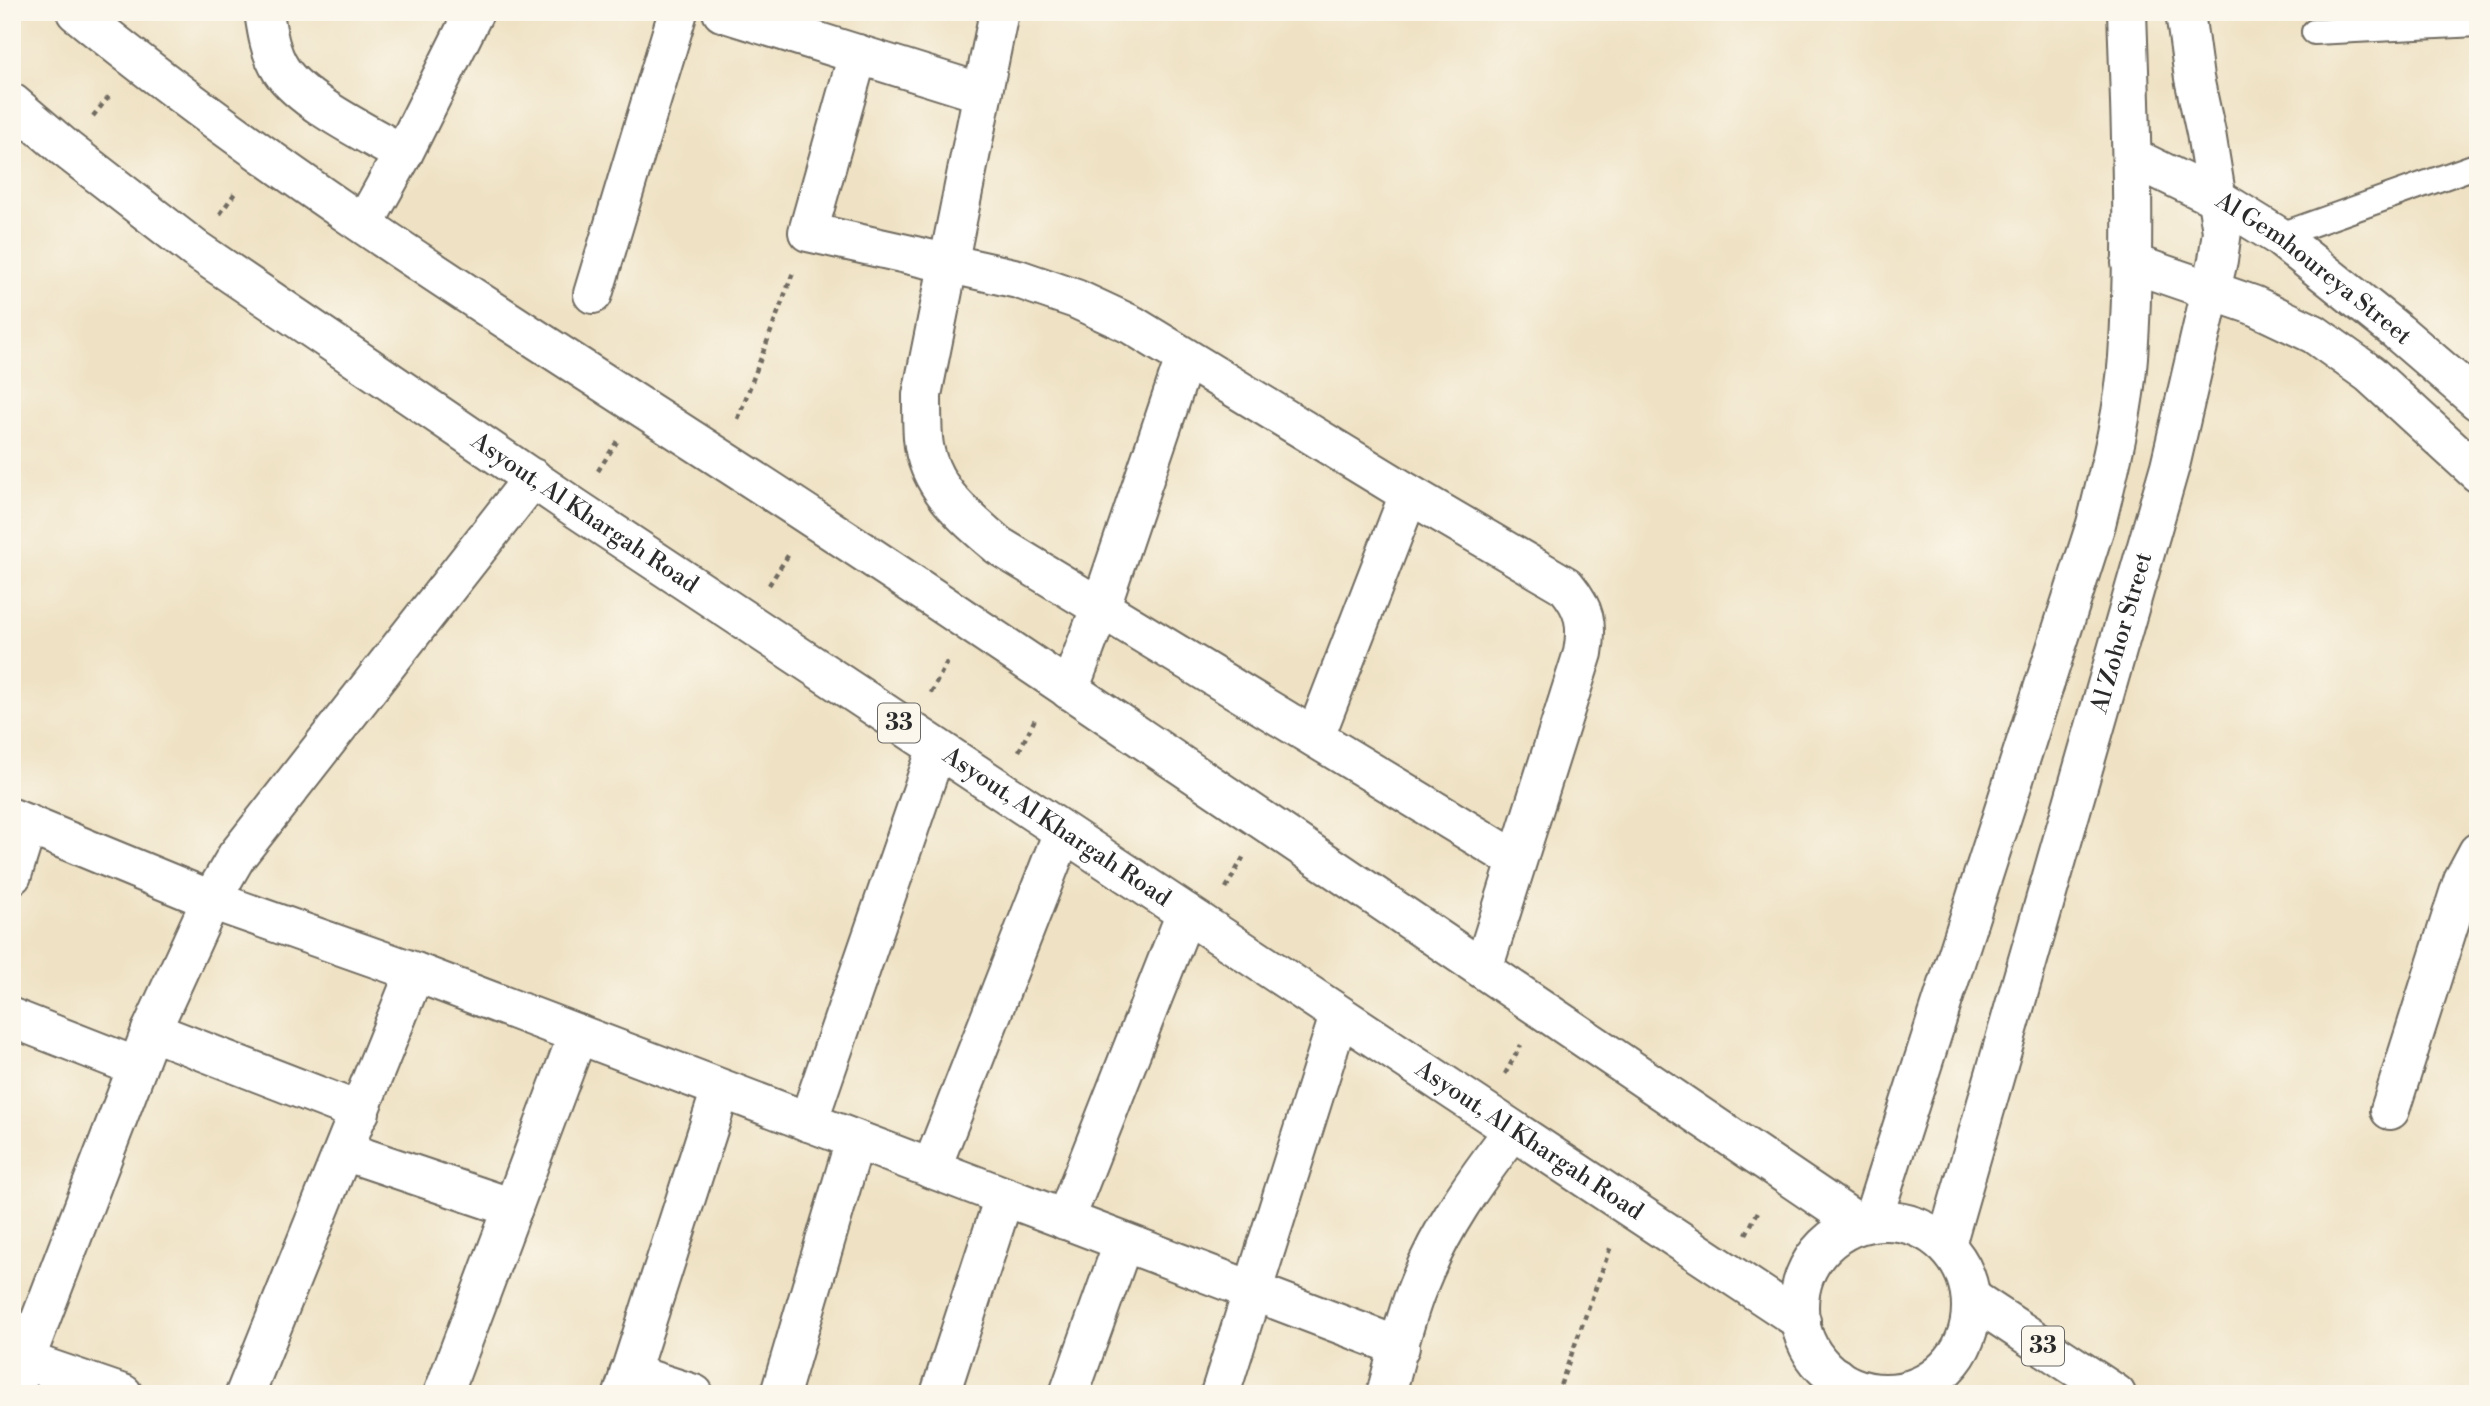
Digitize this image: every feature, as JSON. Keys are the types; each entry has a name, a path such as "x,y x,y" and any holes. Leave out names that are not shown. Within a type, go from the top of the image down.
{"main road":[{"path":"76,12 137,62 262,155 639,407 968,620 1540,1009 1780,1170 1866,1223"},
{"path":"264,12 268,40 280,69 302,93 402,154"},
{"path":"364,224 474,12"},
{"path":"593,294 678,12"},
{"path":"722,12 982,93"},
{"path":"999,12 922,395 923,441 932,474 961,514 999,545 1516,860"},
{"path":"1866,1223 2096,524 2115,442 2128,359 2131,263 2133,157 2127,12"},
{"name":"Al Zohor Street","path":"1946,1245 2170,466 2218,260 2222,231 2218,199 2194,78 2185,12"},
{"path":"858,54 808,232 1018,279 1076,299 1132,325 1566,586 1578,600 1586,635 1583,653 1483,969"},
{"name":"Asyout, Al Khargah Road","path":"12,103 66,149 195,248 574,507 1801,1321"},
{"name":"Al Gemhoureya Street","path":"2133,157 2218,199 2278,236 2398,332 2478,401"},
{"name":"Al Gemhoureya Street","path":"2131,263 2253,304 2314,334 2370,373 2478,473"},
{"path":"1062,685 1101,606 1185,358"},
{"path":"123,1394 17,1370 151,1031 211,900 236,857 533,478"},
{"path":"1315,737 1409,494"},
{"path":"808,1122 924,740"},
{"path":"12,874 20,821 211,900 415,972 1400,1347"},
{"path":"931,1169 1063,832"},
{"path":"2390,1110 2473,872"},
{"path":"1065,1220 1196,920"},
{"path":"245,1394 415,972"},
{"path":"1220,1394 1339,1016"},
{"path":"12,1018 137,1067"},
{"path":"151,1031 360,1112"},
{"path":"443,1394 578,1034"},
{"path":"694,1394 626,1383 721,1089"},
{"path":"1386,1394 1416,1288 1441,1235 1471,1184 1499,1121"},
{"path":"780,1394 855,1140"},
{"path":"344,1151 513,1209"},
{"path":"940,1394 1004,1197"},
{"path":"1899,1221 1924,1229 1946,1245 1964,1269 1971,1298 1970,1326 1959,1352 1941,1374 1912,1392 1879,1393 1838,1386 1807,1343 1801,1321 1800,1296 1806,1272 1819,1251 1837,1235 1866,1223 1899,1221"},
{"path":"1069,1394 1123,1243"},
{"name":"33","path":"1971,1298 2116,1394"}],"lane":[{"path":"2314,32 2478,24"},
{"path":"2278,236 2478,165"}],"path":[{"path":"66,149 137,62"},
{"path":"195,248 262,155"},
{"path":"723,459 808,232"},
{"path":"574,507 639,407"},
{"path":"746,621 813,518"},
{"path":"924,740 968,620"},
{"path":"999,790 1062,685"},
{"path":"1196,920 1263,821"},
{"path":"1499,1121 1540,1009"},
{"path":"1725,1272 1780,1170"},
{"path":"1557,1394 1626,1206"}]}
